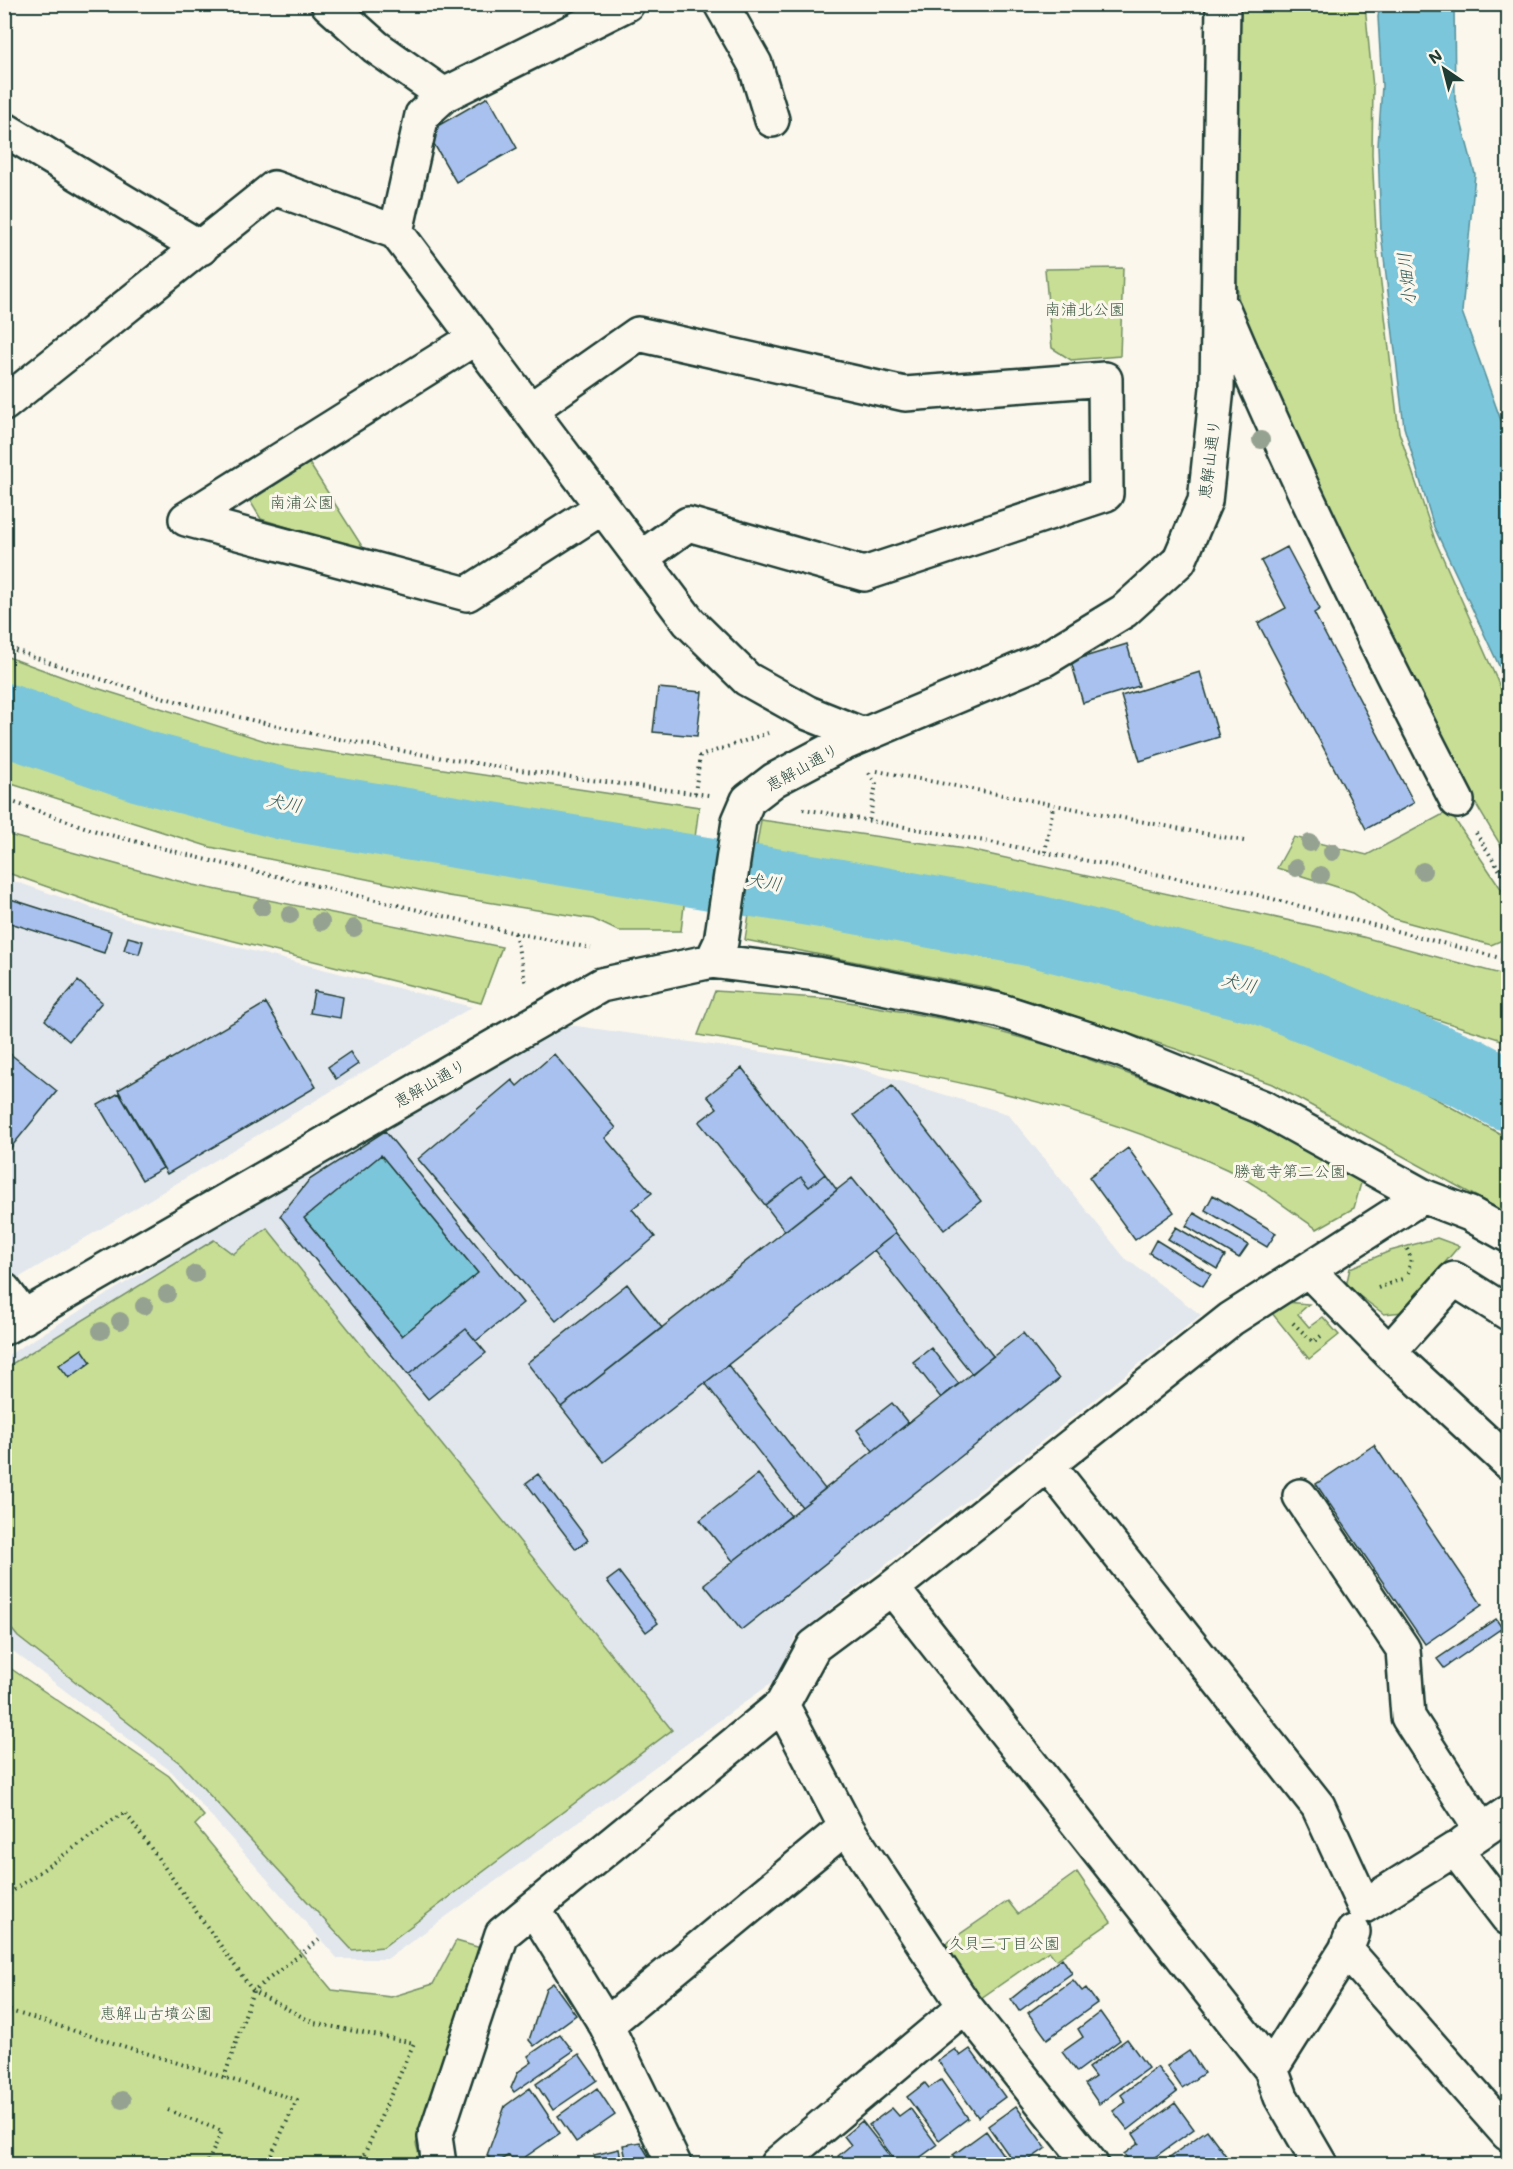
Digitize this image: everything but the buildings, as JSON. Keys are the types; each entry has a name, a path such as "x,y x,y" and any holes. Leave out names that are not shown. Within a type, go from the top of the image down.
{"street":[{"path":"328,4 376,47 444,95"},
{"path":"721,4 755,64 772,120"},
{"name":"恵解山通り","path":"14,1323 601,985 716,951 739,821 748,800 774,780 863,735 1045,659 1124,611 1179,561 1205,501 1217,388 1223,4"},
{"path":"396,232 422,115 444,95 619,6"},
{"path":"4,129 201,248"},
{"path":"4,404 274,188 396,232 601,508 689,622 747,679 818,717 863,735"},
{"path":"1218,300 1284,453 1361,615 1457,801"},
{"path":"530,410 638,334 905,394 1105,379 1106,494 864,574 688,524 641,558"},
{"path":"475,338 186,519 467,594 601,508"},
{"path":"716,951 817,974 998,1010 1119,1049 1262,1107 1423,1196 1470,1214 1509,1234"},
{"path":"439,2164 435,2137 502,1934 782,1705 814,1646 892,1588 1231,1319 1423,1196"},
{"path":"1308,1270 1389,1352 1509,1462"},
{"path":"1389,1352 1454,1279 1509,1313"},
{"path":"4,1290 14,1323"},
{"path":"1048,1465 1318,1806 1364,1906"},
{"path":"1271,2069 1346,1950 1364,1906 1495,1822 1408,1717 1403,1649 1300,1496"},
{"path":"892,1588 1271,2069 1281,2097 1320,2164"},
{"path":"782,1705 846,1827 965,2006 1091,2164"},
{"path":"606,2025 846,1827"},
{"path":"1455,1849 1509,1918"},
{"path":"534,1909 606,2025 674,2164"},
{"path":"1346,1950 1509,2134"},
{"path":"777,2164 965,2006"}],"path":[{"path":"4,646 73,671 177,703 282,728 494,767 706,794"},
{"path":"695,793 700,756 818,717"},
{"path":"866,769 1053,807 1244,841"},
{"path":"870,821 876,784"},
{"path":"4,799 99,832 515,933 600,950"},
{"path":"1457,801 1509,883"},
{"path":"1045,852 1053,807"},
{"path":"802,809 1045,852 1238,891 1509,960"},
{"path":"515,933 524,977"},
{"path":"1407,1277 1411,1258"},
{"path":"4,1897 13,1887 124,1812 253,1991 314,2023 414,2043 360,2164"},
{"path":"224,2078 253,1991 319,1940"},
{"path":"4,2009 297,2100 267,2164"},
{"path":"168,2110 222,2131 207,2164"}],"shaded area":[{"path":"5,878 119,917 472,1007 5,1286"},
{"path":"569,1025 841,1063 1008,1114 1125,1258 1201,1315 796,1636 776,1680 387,1959 338,1959 172,1772 5,1645 5,1357 208,1232 392,1124"}],"green space":[{"path":"1237,5 1365,5 1373,88 1372,154 1377,250 1399,432 1435,540 1508,705 1508,857 1470,794 1401,665 1249,331 1239,302 1231,228"},
{"name":"南浦北公園","path":"1123,268 1120,356 1071,360 1052,348 1045,269"},
{"name":"南浦公園","path":"309,463 365,551 261,519 250,501"},
{"path":"5,656 68,679 275,744 699,807 693,853 260,784 5,702"},
{"path":"4,741 169,795 341,835 515,864 687,881 681,931 618,931 593,919 449,896 210,847 5,782"},
{"path":"1449,811 1508,899 1508,935 1505,939 1491,945 1391,918 1353,892 1277,868 1294,837 1367,855"},
{"path":"761,820 965,849 1363,937 1508,976 1508,1042 1265,965 981,902 754,861"},
{"path":"5,834 193,885 502,947 481,1003 122,913 5,872"},
{"path":"752,895 904,924 1200,1005 1353,1054 1508,1138 1508,1214 1272,1084 1179,1050 989,988 745,940"},
{"name":"勝竜寺第二公園","path":"715,991 832,999 971,1024 1061,1049 1304,1139 1361,1183 1354,1208 1317,1229 1226,1169 1163,1142 1098,1120 966,1084 900,1070 698,1035"},
{"path":"267,1228 672,1730 383,1947 352,1950 181,1764 18,1637 5,1621 5,1368 214,1240 233,1254"},
{"path":"1437,1238 1459,1246 1403,1312 1384,1314 1346,1286 1350,1268 1390,1251"},
{"path":"1285,1302 1309,1304 1298,1314 1309,1327 1323,1317 1339,1335 1309,1359 1271,1312"},
{"name":"恵解山古墳公園","path":"4,1664 169,1776 204,1816 195,1825 332,1990 391,1997 433,1984 456,1941 488,1950 416,2144 422,2164 5,2164"},
{"name":"久貝二丁目公園","path":"1077,1872 1111,1922 1056,1960 1049,1951 981,1998 944,1945 1008,1901 1018,1914"}],"water":[{"name":"小畑川","path":"1380,4 1454,5 1455,99 1475,174 1462,312 1508,440 1508,685 1434,527 1404,427 1381,233 1378,146 1382,86 1378,17"},
{"path":"381,1155 478,1273 402,1336 304,1218"}],"waterway":[{"name":"犬川","path":"4,719 141,766 284,804 834,894 1035,931 1264,989 1466,1072 1508,1095"}]}
